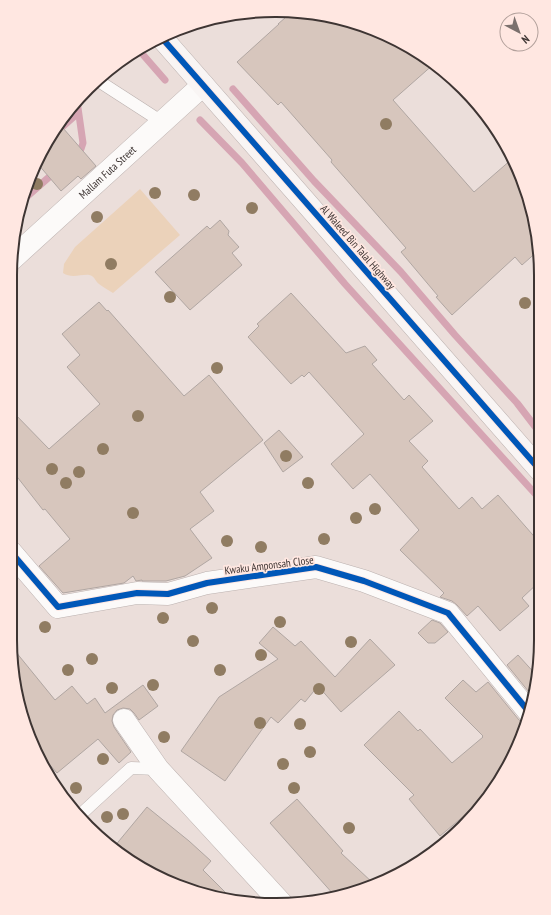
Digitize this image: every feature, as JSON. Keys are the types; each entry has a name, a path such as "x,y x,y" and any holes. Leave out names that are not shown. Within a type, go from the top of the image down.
{"street":[{"name":"Al Waleed Bin Talal Highway","path":"165,42 534,463"},
{"name":"Mallam Futa Street","path":"18,254 203,85"},
{"name":"Kwaku Amponsah Close","path":"17,559 58,607 137,593 168,594 207,583 316,567 364,581 448,613 525,708"},
{"path":"124,720 158,769 276,898"}],"lane":[{"path":"102,84 162,122"},
{"path":"84,813 131,768 158,769"}],"shaded area":[{"path":"140,189 180,235 113,293 98,283 92,276 71,276 63,273 64,264 75,247"}],"building":[{"path":"285,18 309,19 342,26 359,31 390,44 430,68 393,100 474,192 508,163 520,192 525,209 532,242 533,255 522,265 515,257 452,315 401,252 406,248 331,162 332,160 281,102 278,105 237,62"},
{"path":"63,128 96,166 81,179 78,176 61,191 41,168"},
{"path":"220,220 229,231 228,235 239,247 232,253 242,265 190,310 155,272 207,226 210,229"},
{"path":"291,293 346,353 365,346 377,360 372,364 404,400 409,395 433,421 409,441 428,461 422,467 459,509 472,497 482,509 498,495 534,536 534,587 522,598 529,606 500,631 478,606 467,616 452,601 440,597 444,593 400,550 419,530 370,474 353,489 331,464 364,434 309,372 304,377 302,375 291,384 248,337 259,326 257,324"},
{"path":"99,302 107,311 108,310 184,396 209,375 263,440 200,492 214,511 190,529 212,558 185,576 166,581 136,581 133,576 124,583 63,593 39,566 70,539 45,509 43,510 17,477 17,416 49,449 100,404 67,367 80,355 62,334"},
{"path":"279,430 303,457 283,472 264,443"},
{"path":"432,620 440,623 448,632 435,643 428,643 418,633"},
{"path":"273,627 295,646 301,641 335,677 370,639 395,665 341,712 318,686 305,702 301,699 278,723 271,717 225,781 181,751 219,697 278,659 259,643"},
{"path":"18,654 55,700 72,686 87,704 95,698 105,713 143,685 158,706 139,720 130,709 123,708 117,710 113,715 112,721 114,727 131,752 119,763 98,739 57,773 50,764 44,754 31,723 22,690"},
{"path":"518,655 532,671 529,692 507,665"},
{"path":"463,680 476,692 488,682 521,721 507,754 481,797 465,815 440,836 409,799 414,795 364,745 399,711 418,731 420,729 452,763 483,736 445,698"},
{"path":"297,799 343,851 341,853 370,880 331,892 270,823"},
{"path":"147,807 211,861 203,870 226,893 192,884 161,871 117,844"}],"waterway":[{"path":"143,54 165,80"},
{"path":"233,89 314,181 401,272 455,335 517,403 534,425"},
{"path":"75,155 81,149 83,143 78,108"},
{"path":"67,123 78,113"},
{"path":"200,120 242,163 345,284 534,492"},
{"path":"31,193 56,171"}],"cycle path":[{"path":"165,42 534,463"},
{"path":"17,559 58,607 137,593 168,594 207,583 316,567 364,581 448,613 525,707"}]}
